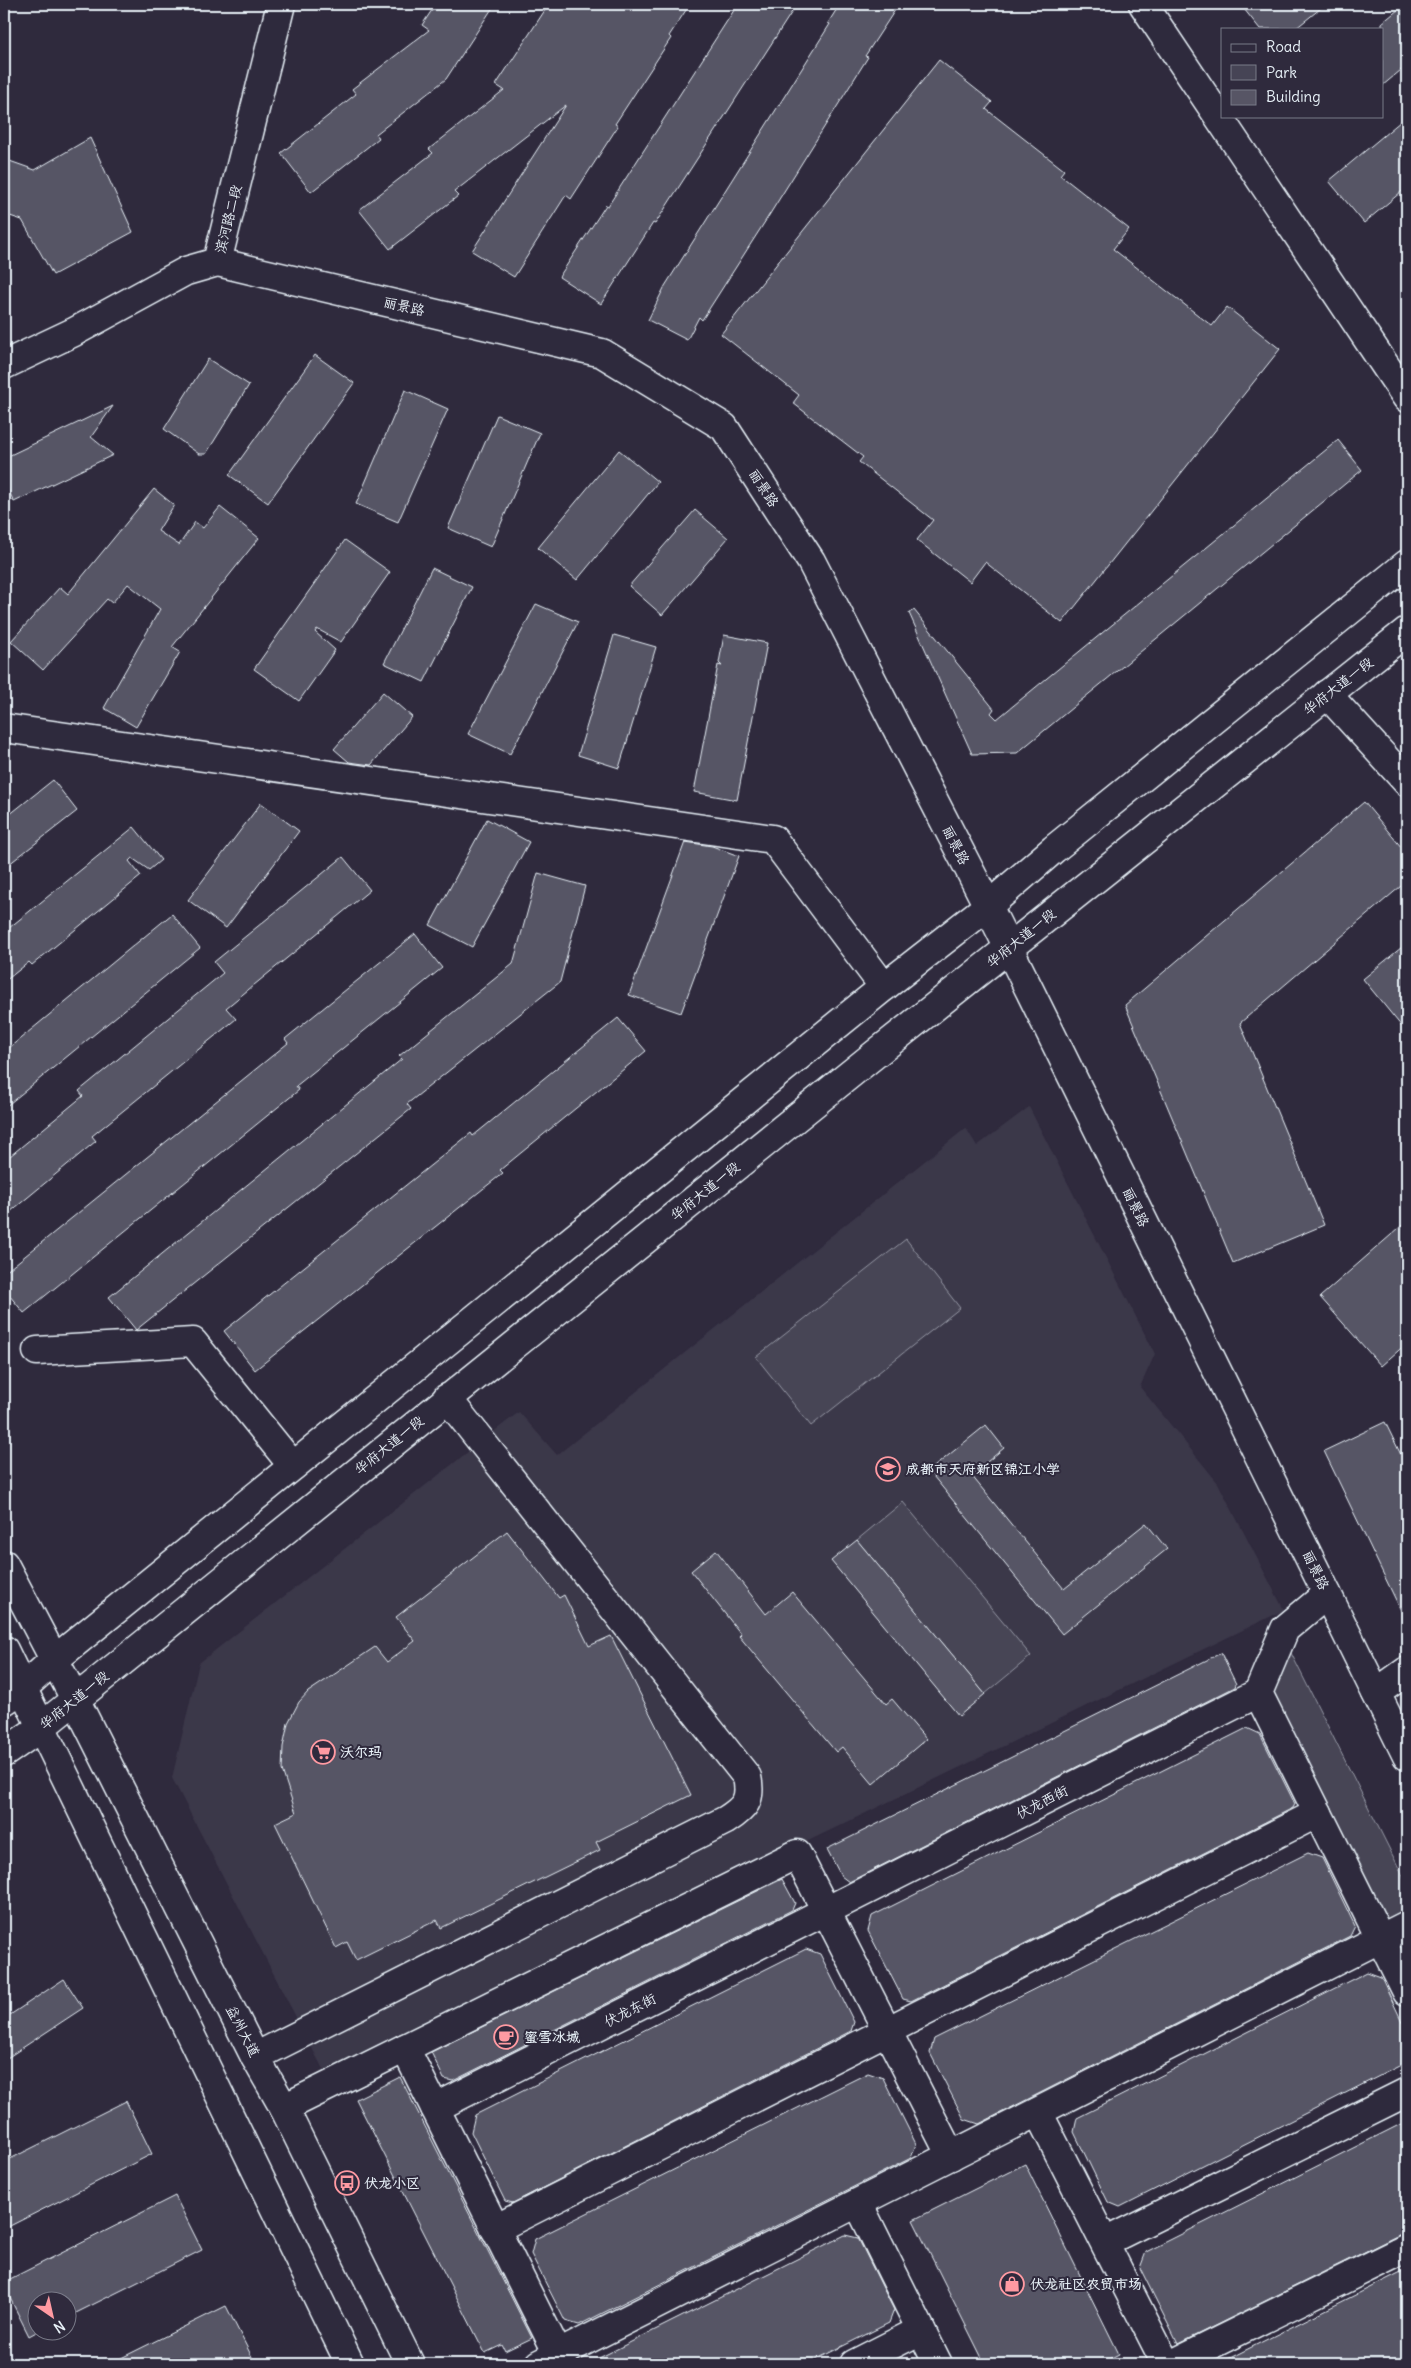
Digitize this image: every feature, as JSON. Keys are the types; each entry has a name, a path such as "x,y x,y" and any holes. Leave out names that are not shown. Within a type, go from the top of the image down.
{"main road":[{"name":"滨河路二段","path":"4,365 74,332 186,271 217,262 281,4"},
{"path":"1143,4 1407,398"},
{"name":"丽景路","path":"217,262 602,353 724,427 811,561 988,906 1407,1756"},
{"path":"13,1695 884,986 988,906 1054,849 1407,564"},
{"name":"华府大道一段","path":"4,1753 40,1728 447,1398 1407,631"},
{"path":"1327,694 1407,782"},
{"path":"4,728 773,839 884,986"},
{"path":"37,1351 193,1342 293,1466"},
{"path":"255,2057 726,1820 737,1813 746,1803 750,1791 747,1778 447,1398"},
{"name":"益州大道","path":"4,1564 75,1699 255,2057 284,2108 410,2364"},
{"path":"1327,1594 1285,1629 1258,1693 1407,1992"},
{"path":"4,1650 13,1695 40,1728 350,2364"},
{"path":"1376,1693 1407,1671"},
{"name":"伏龙西街","path":"826,1911 1258,1693"},
{"path":"495,2229 1318,1813"},
{"path":"284,2108 796,1854 951,2156"},
{"name":"伏龙东街","path":"435,2108 826,1911"},
{"path":"405,2048 495,2229 553,2361 858,2203 1407,1925"},
{"path":"1105,2242 1407,2092"},
{"path":"1038,2112 1166,2364"},
{"path":"858,2203 938,2364"},
{"path":"1172,2364 1407,2248"},
{"path":"854,2364 921,2330"}],"shaded area":[{"path":"1029,1107 1155,1354 1140,1387 1218,1483 1284,1610 326,2075 172,1778 199,1663 519,1412 557,1455 966,1128 977,1146"}],"green space":[{"path":"906,1239 960,1308 811,1426 756,1357"},
{"path":"903,1502 1031,1656 985,1694 857,1540"},
{"path":"1287,1645 1407,1884 1407,1916 1387,1926 1268,1690"}],"building":[{"path":"436,4 495,4 446,79 376,134 379,138 311,192 281,153 356,94 352,89 429,30 422,25"},
{"path":"549,4 690,4 669,36 671,38 615,124 618,126 571,199 566,195 514,277 472,251 566,105 454,192 458,196 390,249 359,210 433,153 429,149 504,90 496,85"},
{"path":"738,4 797,4 601,304 559,277 606,205 608,206"},
{"path":"840,4 899,4 865,56 868,57 768,217 702,320 699,317 687,340 648,320 665,286 830,24 828,23"},
{"path":"1240,4 1326,4 1296,28 1259,28"},
{"path":"1407,4 1407,65 1384,84 1384,28 1382,28 1382,23"},
{"path":"939,60 992,102 986,109 1064,170 1060,175 1129,229 1113,249 1212,326 1227,307 1280,349 1062,623 985,562 970,582 917,540 933,520 859,462 863,457 793,403 799,395 721,334"},
{"path":"1407,116 1407,187 1364,223 1329,181"},
{"path":"90,138 133,232 53,275 22,220 4,214 4,159 35,170"},
{"path":"315,355 354,383 268,503 229,475"},
{"path":"208,359 249,385 206,454 199,454 164,429"},
{"path":"405,390 448,409 398,522 356,504"},
{"path":"113,406 91,437 113,455 14,502 4,481 4,458"},
{"path":"497,415 540,433 491,547 448,528"},
{"path":"1338,440 1362,470 1017,753 972,754 909,613 914,610 994,709 991,713 997,719"},
{"path":"619,450 658,482 577,580 538,548"},
{"path":"154,489 174,505 158,531 179,545 195,522 203,528 220,507 259,538 172,647 180,652 136,727 104,708 160,609 128,584 112,603 107,599 43,670 11,641 60,587 68,594"},
{"path":"695,510 728,538 662,615 629,586"},
{"path":"345,540 390,572 341,642 317,629 315,632 335,650 299,701 254,669"},
{"path":"432,568 472,587 424,682 384,663"},
{"path":"536,604 578,622 510,754 468,734"},
{"path":"614,635 656,647 619,768 578,755"},
{"path":"724,635 767,643 737,800 694,792 718,665 722,666 719,663"},
{"path":"383,692 412,717 371,765 349,762 334,749"},
{"path":"53,780 77,811 4,868 4,819"},
{"path":"1364,802 1407,854 1407,881 1240,1023 1324,1225 1233,1263 1125,1005"},
{"path":"261,803 299,831 226,928 188,900"},
{"path":"487,819 529,842 472,947 430,925"},
{"path":"134,827 161,860 149,870 132,858 129,861 141,876 32,965 29,962 4,982 4,932"},
{"path":"685,842 712,846 739,856 681,1013 629,995"},
{"path":"343,857 370,890 226,1008 236,1019 92,1136 96,1141 4,1217 4,1161 83,1096 79,1091 223,973 214,962"},
{"path":"538,873 585,886 560,982 407,1104 411,1109 136,1330 109,1297 402,1059 399,1056 513,964"},
{"path":"172,914 200,948 4,1108 4,1052"},
{"path":"415,934 442,968 296,1086 299,1090 24,1313 4,1289 4,1273 288,1043 285,1039"},
{"path":"1407,943 1407,1033 1363,979"},
{"path":"618,1018 646,1051 500,1170 503,1173 255,1370 224,1331 471,1133 473,1136"},
{"path":"1407,1221 1407,1343 1381,1366 1320,1297"},
{"path":"1385,1422 1407,1467 1407,1623 1324,1451"},
{"path":"986,1425 1004,1448 971,1475 1064,1589 1146,1523 1167,1549 1062,1634 929,1471"},
{"path":"507,1531 559,1598 564,1595 589,1646 611,1636 691,1795 596,1842 600,1850 441,1928 437,1920 356,1960 347,1942 336,1948 275,1823 296,1813 282,1770 283,1747 288,1723 299,1702 308,1692 375,1647 387,1662 415,1641 396,1617"},
{"path":"857,1540 985,1694 959,1716 831,1561"},
{"path":"716,1550 766,1614 792,1592 886,1704 892,1699 926,1739 873,1784 842,1747 836,1752 739,1636 741,1634 691,1571"},
{"path":"1221,1653 1236,1684 1235,1687 849,1882 841,1876 827,1849"},
{"path":"1247,1728 1260,1734 1295,1804 1293,1808 911,2001 903,1999 868,1931 872,1916"},
{"path":"1308,1853 1322,1858 1355,1926 1350,1936 979,2124 964,2119 930,2053 934,2039"},
{"path":"782,1879 795,1903 792,1910 453,2081 444,2079 431,2052"},
{"path":"806,1949 820,1954 854,2022 851,2031 513,2203 505,2201 471,2132 475,2115"},
{"path":"1367,1972 1381,1977 1407,2032 1407,2062 1120,2207 1108,2202 1074,2132 1077,2118"},
{"path":"64,1979 83,2008 4,2060 4,2019"},
{"path":"868,2073 883,2078 916,2144 911,2158 579,2325 565,2321 531,2254 535,2239"},
{"path":"400,2077 532,2338 505,2351 502,2345 485,2353 356,2099"},
{"path":"126,2101 152,2154 4,2229 4,2162"},
{"path":"1407,2121 1407,2231 1178,2344 1140,2268 1146,2252"},
{"path":"1025,2164 1119,2354 1099,2364 985,2364 913,2220"},
{"path":"175,2196 202,2250 78,2312 78,2290 28,2290 28,2334 4,2286 4,2282"},
{"path":"845,2235 858,2238 894,2310 889,2323 807,2364 587,2364"},
{"path":"1407,2269 1407,2364 1218,2364"},
{"path":"226,2306 253,2359 243,2364 109,2364"}],"place":[{"name":"成都市天府新区锦江小学","path":"888,1469"},
{"name":"沃尔玛","path":"323,1752"},
{"name":"蜜雪冰城","path":"506,2037"},
{"name":"伏龙小区","path":"347,2183"},
{"name":"伏龙社区农贸市场","path":"1012,2284"}]}
